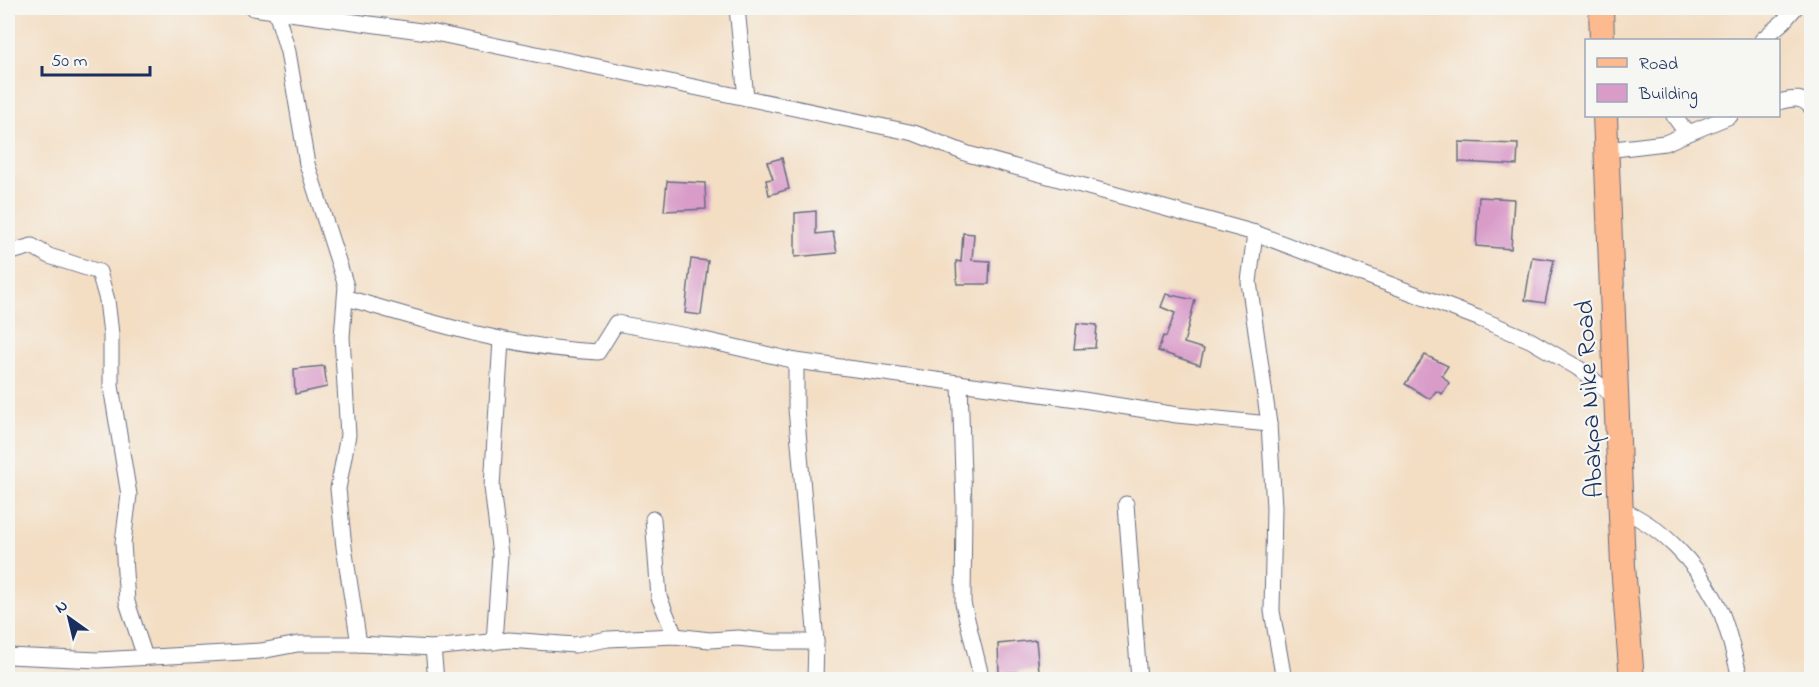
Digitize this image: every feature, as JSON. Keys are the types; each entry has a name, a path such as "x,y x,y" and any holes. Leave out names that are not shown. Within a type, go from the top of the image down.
{"main road":[{"path":"1601,8 1602,39"},
{"name":"Abakpa Nike Road","path":"1605,117 1616,398 1632,680"}],"street":[{"path":"254,8 276,9 435,33 914,134 968,154 1255,233 1530,340 1578,368 1616,398"},
{"path":"737,8 746,98"},
{"path":"1763,39 1795,8"},
{"path":"276,9 288,52 307,164 346,286 342,337 348,435 338,489 344,547 359,644"},
{"path":"1780,102 1796,98 1807,102 1812,109"},
{"path":"1675,117 1682,127 1691,132"},
{"path":"1606,150 1650,146 1728,117"},
{"path":"1255,233 1249,282 1269,424 1274,507 1272,600 1284,680"},
{"path":"8,253 32,246 59,260 99,272 107,300 111,386 129,495 123,543 128,602 145,657"},
{"path":"346,298 501,340 555,350 598,352 616,323 796,361 1177,415 1269,424"},
{"path":"494,642 500,555 492,487 501,340"},
{"path":"796,361 796,408 816,642 815,680"},
{"path":"960,383 964,506 963,603 982,680"},
{"path":"1126,504 1140,680"},
{"path":"1622,510 1643,519 1697,571 1716,602 1741,680"},
{"path":"653,519 659,597 675,636"},
{"path":"8,656 98,660 261,651 298,645 359,644 433,648 518,640 532,644 575,645 608,639 675,636 710,640 738,638 773,642 816,642"},
{"path":"433,648 436,680"}],"building":[{"path":"1459,142 1518,144 1517,165 1459,162"},
{"path":"782,158 789,189 769,195 766,180 773,179 767,162"},
{"path":"667,181 705,183 706,209 664,211"},
{"path":"1479,197 1514,199 1511,249 1476,246"},
{"path":"816,211 816,234 833,232 837,253 795,257 795,213"},
{"path":"963,233 974,234 972,260 990,261 989,284 957,284 956,261 961,262"},
{"path":"1532,257 1554,260 1545,303 1525,300"},
{"path":"691,259 708,261 701,315 685,313"},
{"path":"1166,294 1195,300 1184,343 1204,349 1200,365 1158,351 1175,313 1161,307"},
{"path":"1077,323 1097,325 1095,348 1074,349"},
{"path":"1425,355 1448,366 1442,375 1449,383 1442,394 1436,391 1430,399 1405,384"},
{"path":"324,366 327,387 295,394 294,369"},
{"path":"1036,640 1039,671 999,673 998,644"}]}
